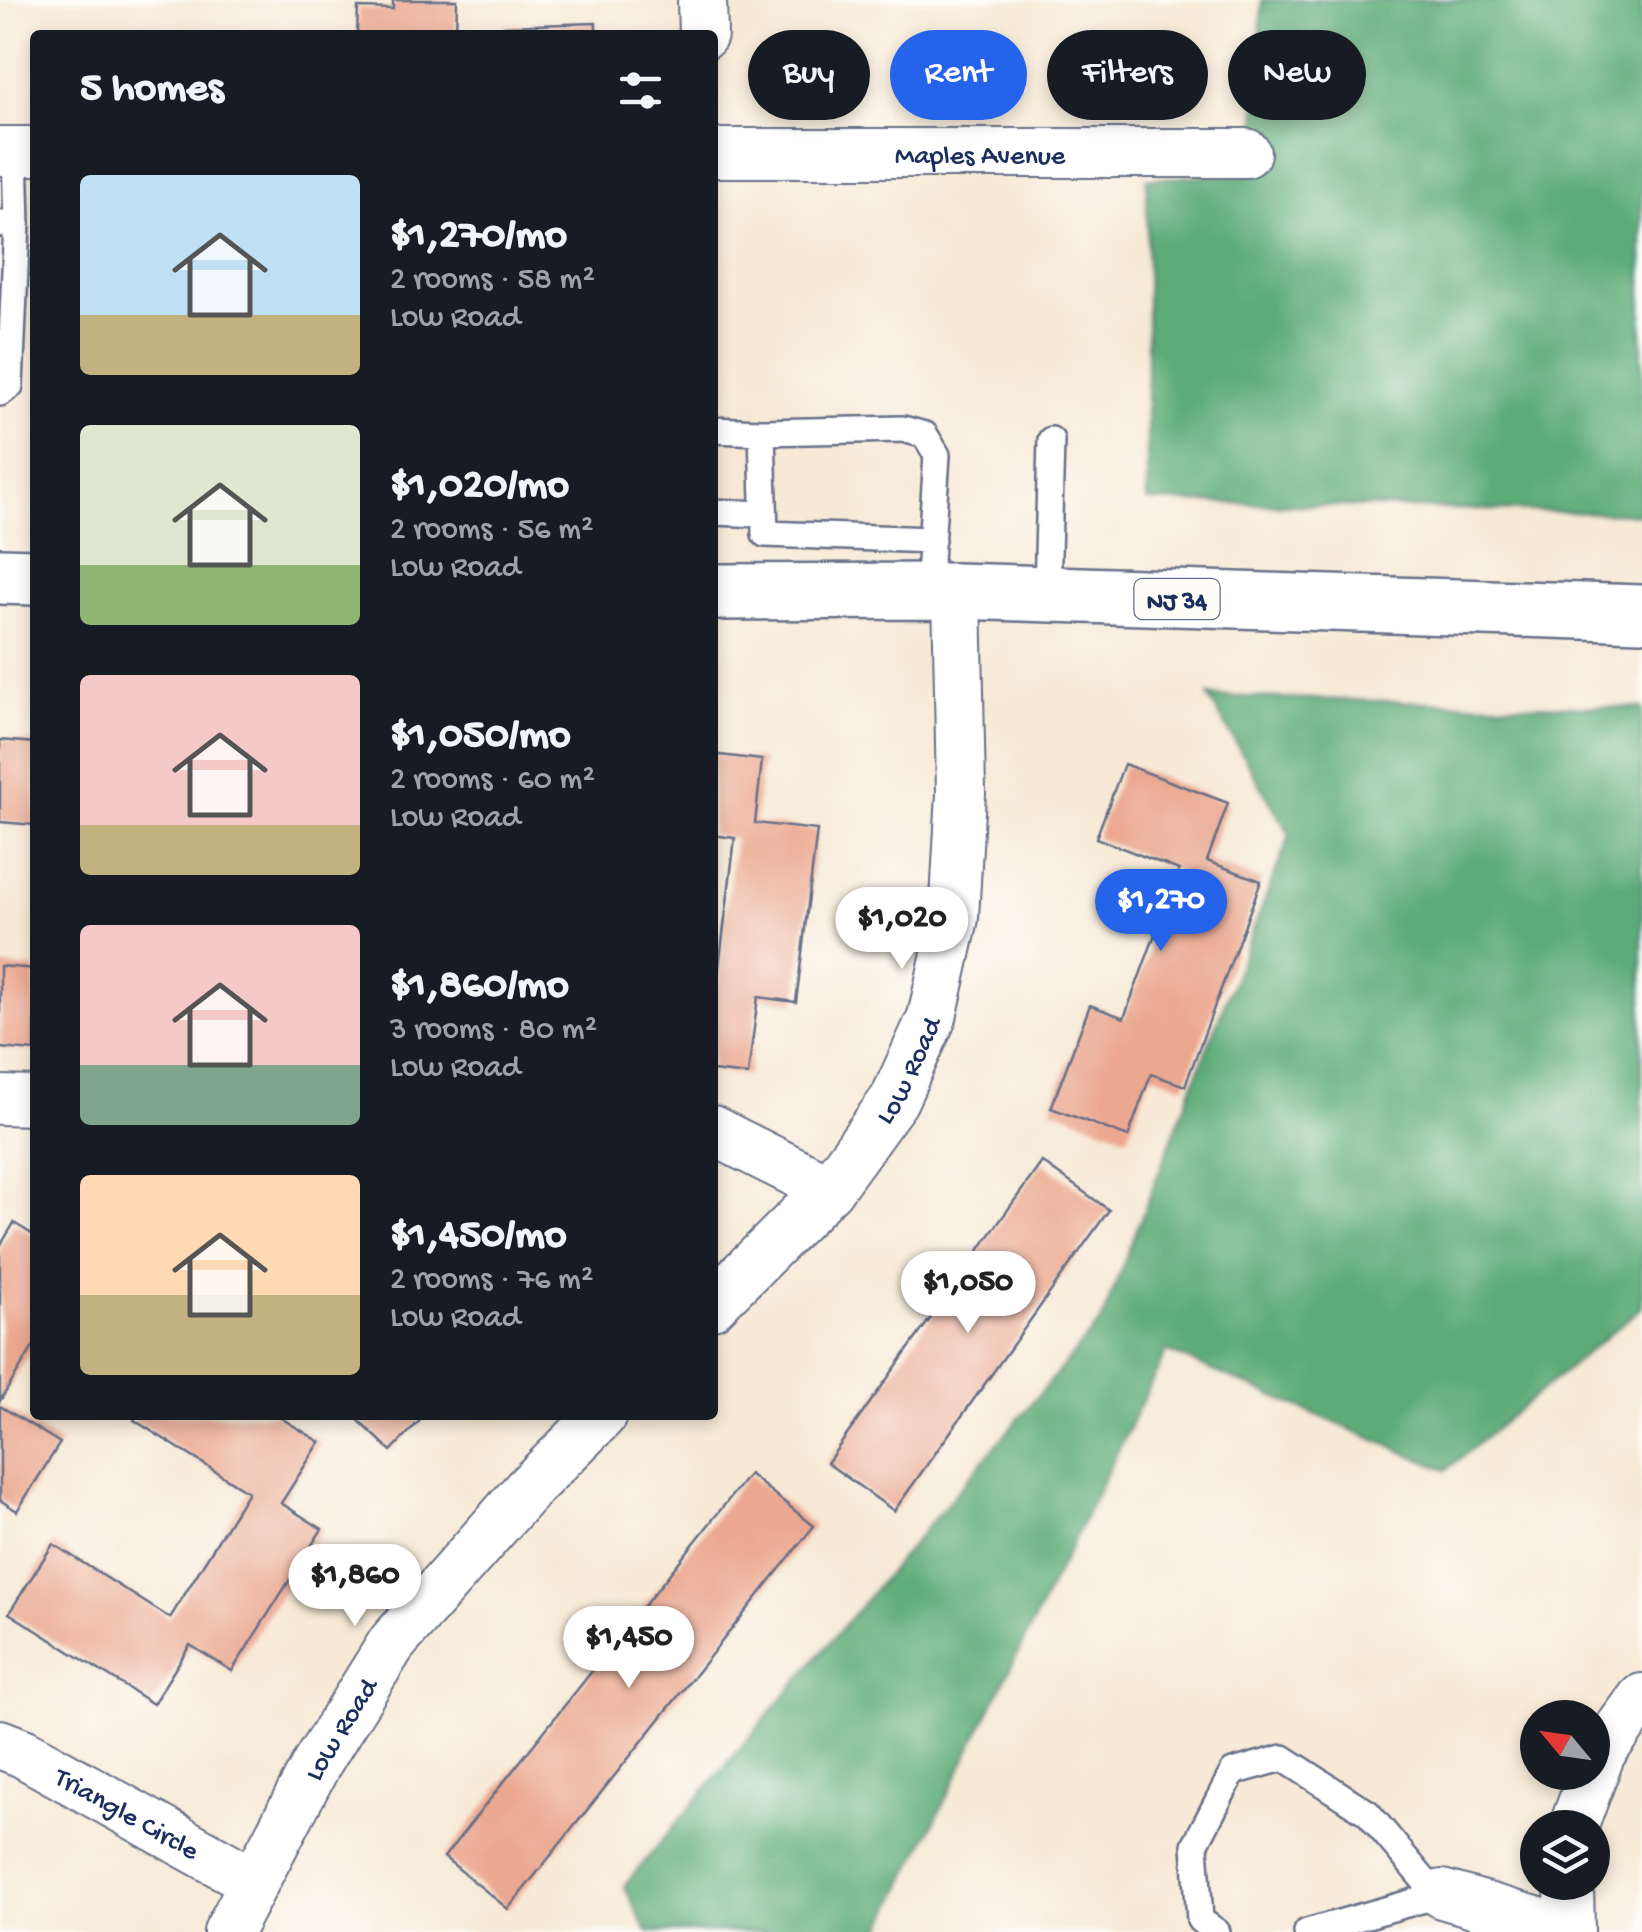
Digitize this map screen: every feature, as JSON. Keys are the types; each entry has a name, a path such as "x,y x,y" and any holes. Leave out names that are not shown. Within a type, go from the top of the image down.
{"main road":[{"name":"NJ 34","path":"718,592 939,574 1046,594 1642,614"},
{"path":"0,576 30,577"}],"street":[{"path":"702,0 703,30"},
{"name":"Maples Avenue","path":"718,153 1246,153"},
{"name":"Low Road","path":"718,1299 829,1189 894,1100 932,1018 954,918 961,793 939,574"},
{"path":"0,1100 30,1101"},
{"path":"718,1133 829,1189"},
{"name":"Low Road","path":"228,1932 317,1763 392,1643 527,1490 597,1420"},
{"path":"1580,1810 1601,1752 1642,1698"},
{"name":"Triangle Circle","path":"0,1744 254,1882"},
{"path":"1442,1894 1570,1932 1569,1900"}],"lane":[{"path":"15,389 9,224 17,151"},
{"path":"718,430 903,429 925,434 937,455 939,574 765,534 762,432"},
{"path":"1046,594 1051,440"},
{"path":"718,512 764,514"},
{"path":"1211,1930 1200,1920 1195,1845 1233,1772 1282,1758 1368,1813 1432,1891 1442,1894"},
{"path":"1307,1932 1442,1894"}],"green space":[{"path":"1262,0 1642,0 1642,514 1147,501 1147,179 1254,173 1256,120 1366,120 1366,30 1261,30"},
{"path":"1208,696 1642,708 1642,1307 1446,1470 1167,1351 880,1932 647,1932 624,1886 1101,1321 1290,835"}],"building":[{"path":"393,0 457,0 456,30 357,30 358,8 393,9"},
{"path":"596,23 596,30 505,30 505,26"},
{"path":"0,740 30,743 30,825 0,822"},
{"path":"718,755 762,760 755,823 817,830 796,1002 758,997 748,1075 718,1072 718,975 735,838 718,836"},
{"path":"1124,764 1228,803 1207,861 1261,881 1185,1086 1151,1074 1128,1137 1051,1108 1090,1005 1124,1018 1179,870 1096,838"},
{"path":"0,966 30,969 30,1051 0,1048"},
{"path":"1042,1162 1109,1210 894,1511 827,1463"},
{"path":"14,1223 30,1233 30,1352 0,1401 0,1246"},
{"path":"0,1406 60,1443 17,1511 0,1500"},
{"path":"134,1420 284,1420 320,1442 281,1503 322,1529 232,1671 190,1645 153,1704 9,1613 53,1544 170,1618 248,1492"},
{"path":"358,1420 420,1420 391,1451"},
{"path":"749,1474 814,1526 508,1909 444,1857"}]}
